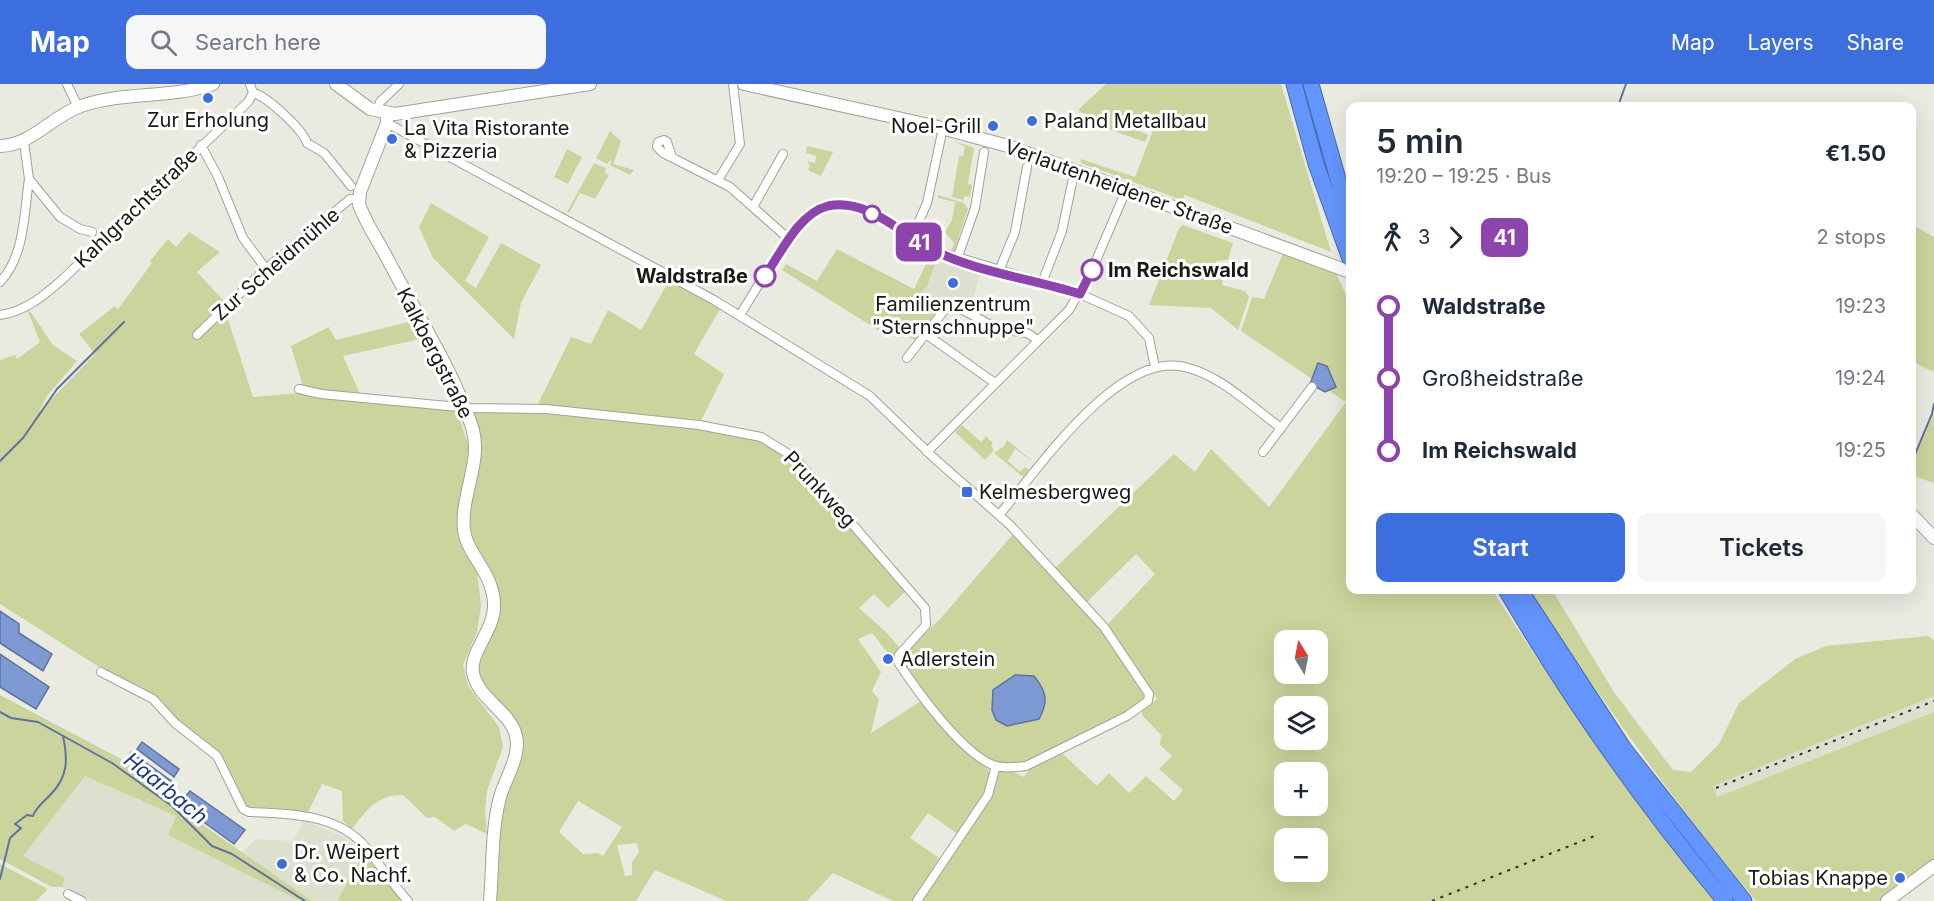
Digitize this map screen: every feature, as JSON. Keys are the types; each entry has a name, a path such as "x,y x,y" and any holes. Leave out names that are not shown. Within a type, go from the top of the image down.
{"highway":[{"path":"1294,84 1316,164 1346,248"},
{"path":"1311,84 1346,207"},
{"path":"1508,594 1532,634 1615,758 1725,901"},
{"path":"1522,594 1540,625 1624,748 1744,901"}],"main road":[{"path":"0,146 24,142 62,114 78,107 113,98 184,91 213,84"},
{"path":"336,84 358,102 384,116 590,84"},
{"name":"Verlautenheidener Straße","path":"744,84 943,128 1008,146 1346,270"},
{"path":"359,199 384,116"},
{"name":"Kalkbergstraße","path":"359,199 361,208 464,407 475,440 464,529 489,579 494,606 493,622 475,657 473,672 476,683 517,737 516,754 502,790 494,827 490,901"},
{"path":"1916,519 1934,538"},
{"path":"1887,901 1934,866"}],"street":[{"path":"67,84 78,107"},
{"path":"399,84 380,102 384,116 740,315 860,388 927,452 999,515 1104,627 1149,694 1148,701 1142,707 1042,759 1026,766 996,766 988,795 917,901"},
{"path":"718,180 740,144 733,84"},
{"path":"252,89 294,123 304,133 308,143 324,153 351,186"},
{"name":"Kahlgrachtstraße","path":"0,315 22,308 46,294 248,102 252,89"},
{"path":"912,237 927,202 943,128"},
{"path":"0,282 11,269 19,245 29,179 24,142"},
{"path":"201,145 218,177 243,238 266,269"},
{"path":"957,259 975,208 984,152"},
{"path":"753,207 783,154"},
{"path":"672,156 718,180 790,240"},
{"path":"999,271 1015,232 1028,167"},
{"path":"29,179 60,217 80,230 92,232"},
{"path":"1042,283 1062,231 1072,183"},
{"path":"927,452 1070,310 1080,294 1127,188"},
{"name":"Zur Scheidmühle","path":"197,335 266,269 350,199 359,199"},
{"path":"740,315 802,223 818,210 840,205 861,208 957,259 1080,294 1129,316 1149,338 1155,367"},
{"path":"907,358 950,303 998,329 1027,333 1038,340"},
{"path":"927,335 995,383"},
{"path":"999,515 1068,434 1111,388 1137,373 1155,367 1180,366 1219,382 1281,428"},
{"path":"1263,452 1312,387"},
{"name":"Prunkweg","path":"299,389 321,394 464,407 546,409 699,425 761,437 789,452 925,608 926,626 899,655 898,662 922,700 968,746 996,766"},
{"path":"101,672 153,699 175,723 217,756 243,809 249,812 306,816 347,832 361,842 408,901"},
{"path":"68,894 82,901"}],"shaded area":[{"name":"Familienzentrum \"Sternschnuppe\"","path":"937,259 980,274 970,310 949,298 943,307 919,295 927,286"},
{"path":"1934,696 1934,712 1717,797 1713,785"},
{"path":"85,776 176,816 168,835 300,901 92,901 62,887 65,879 22,856"},
{"path":"304,820 344,837 364,853 337,901 312,901 242,853 255,839 293,841"}],"green space":[{"path":"1106,84 1281,84 1331,252 1185,195 1182,200 1081,163 1081,159 1135,177 1154,128 1143,124 1141,132 1148,135 1145,142 1088,122 1089,117 1078,110"},
{"path":"610,131 621,141 613,164 634,170 630,175 610,165 612,159 607,164 596,158"},
{"path":"954,141 974,148 968,184 972,185 970,197 965,196 963,200 952,197 959,156 963,156 965,147"},
{"path":"807,146 833,152 821,176 808,170 810,166 807,161 815,163 816,156 806,153"},
{"path":"567,149 582,157 568,184 554,177"},
{"path":"594,163 606,168 605,173 609,175 595,199 580,193 569,213 567,212"},
{"path":"938,195 964,203 968,209 954,252 951,251 954,243 945,232 952,220 955,202 938,198"},
{"path":"431,203 489,237 465,281 476,288 501,243 541,265 521,303 514,339 433,258 419,227"},
{"path":"1183,225 1233,243 1228,260 1216,261 1213,270 1223,276 1222,285 1245,291 1249,297 1238,330 1211,308 1149,305 1179,228"},
{"path":"1916,227 1934,237 1934,372 1916,363"},
{"path":"189,232 220,252 197,272 226,303 225,310 253,397 297,393 456,408 469,447 457,529 463,549 477,572 481,605 477,632 463,665 468,686 499,727 503,747 487,791 485,810 487,834 466,824 454,831 435,817 427,818 403,795 386,797 373,804 352,829 343,821 342,791 322,784 308,812 246,806 219,754 177,721 156,697 142,687 110,674 0,604 0,360 15,355 17,359 40,342 28,312 30,311 53,345 77,361 47,396 39,412 95,354 79,334 115,306 118,309 152,263 150,261 168,239 176,247"},
{"path":"837,249 914,289 930,256 937,259 927,286 919,295 941,307 917,342 893,326 886,335 782,270 786,264 817,281"},
{"path":"1284,251 1336,273 1346,295 1346,402 1241,331 1252,297 1264,299"},
{"path":"669,281 720,309 694,354 724,374 700,423 537,406 571,337 591,344 608,310 641,330"},
{"path":"416,320 425,338 343,356 361,396 304,390 291,346 329,327 336,340"},
{"path":"1346,402 1346,594 1495,594 1538,660 1714,901 921,901 998,773 1002,771 1012,771 1024,777 1031,767 1061,752 1097,786 1109,773 1129,793 1146,776 1174,801 1183,790 1159,769 1172,756 1160,745 1161,735 1142,715 1142,712 1157,699 1107,625 1155,574 1136,554 1086,603 1055,568 1174,454 1195,472 1211,449 1269,507"},
{"path":"526,410 532,413 546,411 665,424 761,439 795,462 908,589 888,608 874,594 859,608 900,648 891,657 872,633 858,639 881,672 872,691 879,699 871,733 921,701 985,764 989,772 989,780 982,800 959,835 928,813 910,838 939,858 914,901 893,901 833,873 807,901 726,901 655,870 636,901 496,901 497,837 520,735 485,688 479,672 479,659 497,623 499,605 494,578 468,529 472,411","holes":["578,801 622,827 603,856 597,853 583,854 559,832","637,843 639,852 632,862 632,875 625,876 617,845"]},
{"path":"1934,414 1934,483 1916,477 1916,455"},
{"path":"962,425 981,442 986,436 993,443 991,446 994,450 985,460 955,432"},
{"path":"1007,440 1035,463 1015,449 1008,461 1020,472 1025,467 1029,470 1023,477 994,453 1004,446"},
{"path":"1013,534 1102,629 1147,695 1141,705 1024,763 1003,764 984,756 970,746 943,719 901,662 902,656 941,618"},
{"path":"1533,594 1554,594 1614,692 1673,770 1691,772 1719,744 1739,703 1795,659 1826,646 1928,636 1934,640 1934,696 1713,786 1717,797 1934,712 1934,860 1880,901 1756,901 1638,749"},
{"path":"0,695 123,760 176,806 312,901 300,901 168,835 176,816 85,776 23,856 65,878 62,887 52,887 0,859"},
{"path":"364,853 401,901 337,901"},
{"path":"0,864 48,889 36,901 0,901"}],"water":[{"path":"1318,363 1327,366 1336,387 1325,392 1310,384"},
{"path":"0,611 19,624 19,633 52,654 43,671 0,643"},
{"path":"0,654 49,687 36,709 0,687"},
{"path":"1015,675 1034,676 1043,691 1045,701 1039,719 1007,726 996,720 992,710 993,690"},
{"path":"142,742 179,769 174,777 137,749"},
{"path":"131,752 174,783 169,790 126,759"},
{"path":"190,791 245,830 234,844 179,804"}],"waterway":[{"path":"1619,102 1626,84"},
{"path":"0,461 23,438 57,389 124,322"},
{"path":"1916,452 1934,404"},
{"name":"Haarbach","path":"0,712 11,718 38,722 112,763 172,806 212,846 232,854 305,901"},
{"path":"0,879 10,838 21,828 15,824 27,815 33,816 61,781 66,760 63,736"}],"railway":[{"path":"1716,788 1934,701"},
{"path":"1432,901 1597,835"}],"bus line":[{"name":"41","path":"765,276 802,223 818,210 828,206 847,205 861,208 926,246 957,259 1080,294 1092,270"}],"place":[{"name":"Zur Erholung","path":"208,98"},
{"name":"Paland Metallbau","path":"1032,121"},
{"name":"Noel-Grill","path":"993,126"},
{"name":"La Vita Ristorante & Pizzeria","path":"392,139"},
{"name":"Im Reichswald","path":"1092,270"},
{"name":"Waldstraße","path":"765,276"},
{"name":"Familienzentrum \"Sternschnuppe\"","path":"953,283"},
{"name":"Kelmesbergweg","path":"967,492"},
{"name":"Adlerstein","path":"888,659"},
{"name":"Dr. Weipert & Co. Nachf.","path":"282,864"},
{"name":"Tobias Knappe","path":"1900,878"}]}
